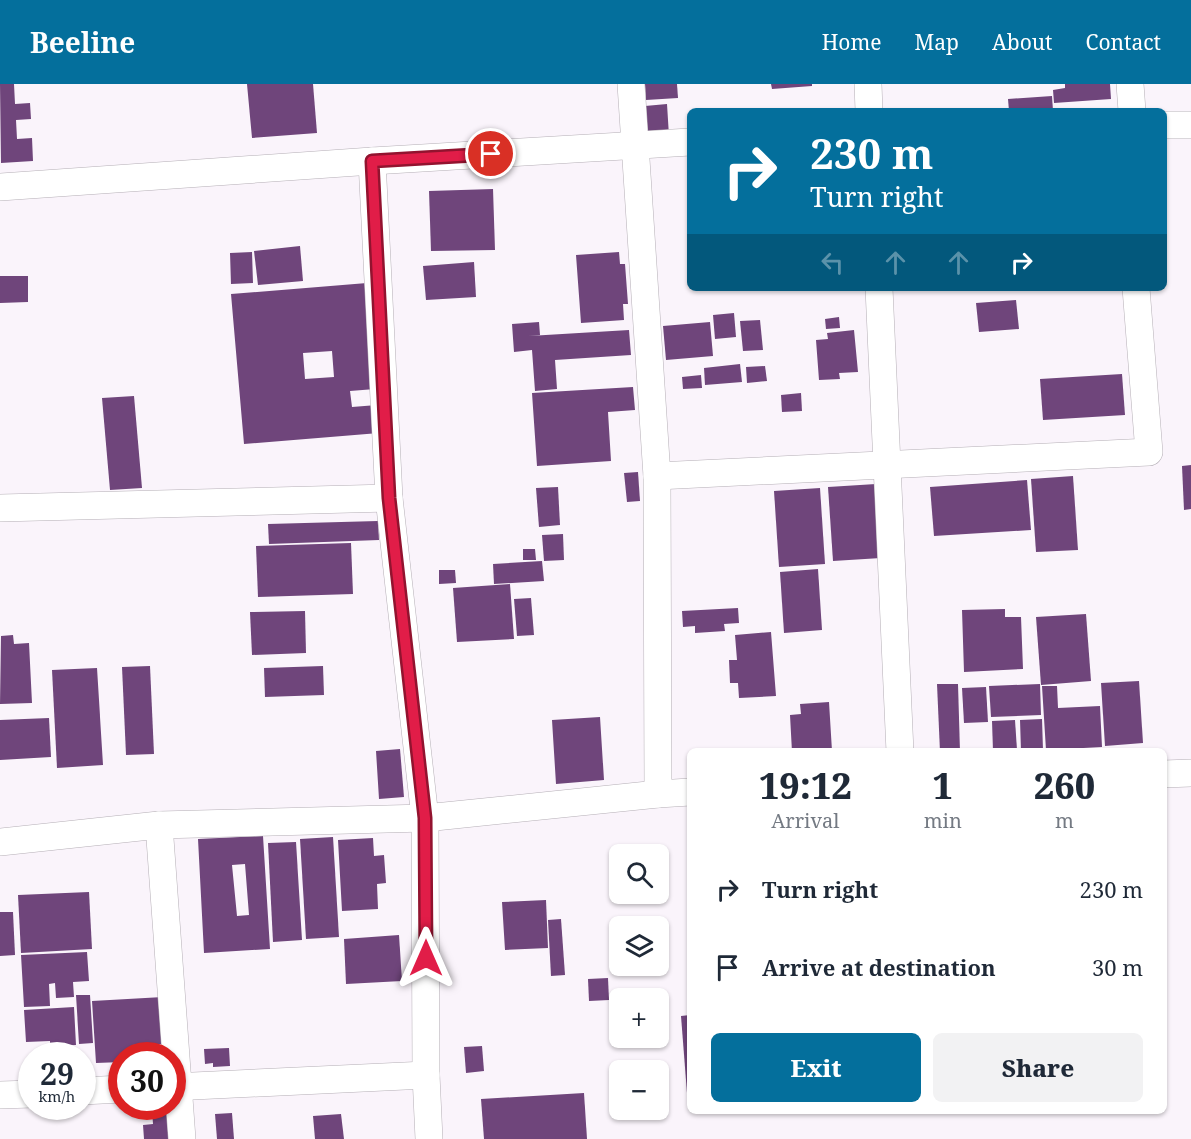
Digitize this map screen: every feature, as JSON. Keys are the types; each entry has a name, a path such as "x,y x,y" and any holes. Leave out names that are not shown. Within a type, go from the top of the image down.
{"street":[{"path":"632,84 634,145 657,476 658,794"},
{"path":"868,84 869,108"},
{"path":"1130,84 1132,108"},
{"path":"1167,125 1191,125"},
{"path":"0,187 687,142"},
{"path":"372,161 389,498 425,818 426,1075 429,1139"},
{"path":"879,291 900,748"},
{"path":"657,476 1149,452 1136,291"},
{"path":"0,508 389,498"},
{"path":"1167,774 1191,773"},
{"path":"0,842 159,825 425,818 687,792"},
{"path":"159,825 173,1042"},
{"path":"186,1087 426,1075"},
{"path":"0,1095 18,1094"},
{"path":"180,1120 182,1139"}],"building":[{"path":"0,84 14,84 15,104 30,103 31,119 16,120 17,139 32,138 33,161 1,163"},
{"path":"247,84 313,84 317,133 252,138"},
{"path":"645,84 677,84 678,98 646,100"},
{"path":"771,84 812,84 812,86 772,89"},
{"path":"1065,84 1110,84 1111,99 1054,103 1053,90 1065,88"},
{"path":"1052,96 1053,108 1009,108 1008,99"},
{"path":"667,104 669,136 647,137 645,106"},
{"path":"493,189 495,250 431,251 429,191"},
{"path":"300,246 303,281 258,285 254,251"},
{"path":"252,252 253,283 231,284 230,253"},
{"path":"619,252 620,264 625,264 628,304 623,304 624,320 581,323 576,255"},
{"path":"474,262 476,297 426,300 423,266"},
{"path":"0,276 28,276 28,302 0,303"},
{"path":"367,283 375,389 350,391 352,407 377,405 379,433 244,444 231,294","holes":["332,351 334,377 305,379 303,353"]},
{"path":"1016,300 1019,329 979,332 976,303"},
{"path":"734,313 736,337 715,339 713,315"},
{"path":"839,317 840,328 826,329 825,319"},
{"path":"760,320 763,350 743,351 740,321"},
{"path":"539,322 540,335 529,336 629,330 631,355 555,360 557,389 535,391 532,350 514,352 512,324"},
{"path":"710,322 713,356 666,360 663,326"},
{"path":"854,330 858,372 839,373 840,379 819,380 816,340 828,339 827,333"},
{"path":"740,364 742,382 705,385 704,368"},
{"path":"765,366 767,381 747,383 746,367"},
{"path":"1122,374 1125,415 1043,420 1040,379"},
{"path":"701,375 702,388 683,389 682,377"},
{"path":"633,387 635,410 608,412 611,461 537,466 532,393"},
{"path":"801,393 802,411 782,412 781,395"},
{"path":"134,396 142,488 110,490 102,398"},
{"path":"1191,465 1191,509 1184,510 1182,466"},
{"path":"638,472 640,501 627,502 624,473"},
{"path":"1073,476 1078,550 1036,552 1031,479"},
{"path":"1027,480 1031,530 934,536 930,487"},
{"path":"876,484 881,558 833,561 828,487"},
{"path":"558,487 560,525 539,527 536,488"},
{"path":"820,488 825,564 779,567 774,491"},
{"path":"378,521 379,540 269,544 268,524"},
{"path":"563,534 564,560 544,561 542,535"},
{"path":"351,543 353,594 258,597 256,546"},
{"path":"523,549 535,549 536,560 523,560"},
{"path":"542,561 544,581 494,584 493,564"},
{"path":"818,569 822,630 784,633 780,572"},
{"path":"439,570 455,570 456,583 439,584"},
{"path":"510,584 514,639 457,642 453,588"},
{"path":"531,598 534,635 517,636 514,599"},
{"path":"738,608 739,623 724,624 725,631 695,633 695,626 683,627 682,611"},
{"path":"1005,609 1005,617 1021,617 1023,669 964,672 962,610"},
{"path":"305,611 306,653 252,655 250,612"},
{"path":"1086,614 1091,681 1041,685 1036,617"},
{"path":"771,632 776,696 739,698 738,683 730,683 729,660 737,660 735,635"},
{"path":"13,635 14,644 29,643 32,703 0,704 1,636"},
{"path":"150,666 154,754 126,755 122,667"},
{"path":"323,666 324,695 265,697 264,668"},
{"path":"97,668 103,765 57,768 52,670"},
{"path":"1139,681 1143,743 1105,746 1101,683"},
{"path":"937,684 958,684 960,748 940,748"},
{"path":"1040,684 1041,715 991,717 989,686"},
{"path":"1042,686 1057,686 1058,708 1100,706 1102,747 1046,748"},
{"path":"986,687 988,722 964,723 962,688"},
{"path":"829,702 832,748 792,748 790,715 801,714 800,704"},
{"path":"600,717 604,780 556,784 552,720"},
{"path":"49,718 51,757 0,760 0,720"},
{"path":"1042,719 1043,748 1021,748 1020,720"},
{"path":"1015,720 1017,748 993,748 992,721"},
{"path":"400,749 404,797 379,799 376,751"},
{"path":"263,836 270,949 204,953 198,839","holes":["245,864 249,915 237,916 232,865"]},
{"path":"333,837 339,937 306,939 300,839"},
{"path":"373,838 374,856 384,855 386,883 377,884 378,909 342,911 338,840"},
{"path":"296,842 302,940 273,942 268,843"},
{"path":"89,892 92,949 21,953 18,895"},
{"path":"546,900 548,948 505,950 502,902"},
{"path":"0,912 13,912 15,955 0,956"},
{"path":"561,919 565,975 551,976 548,920"},
{"path":"399,935 402,981 346,984 344,939"},
{"path":"87,952 89,981 73,982 74,997 56,998 55,983 49,984 50,1006 24,1007 21,955"},
{"path":"608,978 609,1000 589,1001 588,979"},
{"path":"76,995 90,995 93,1042 79,1042"},
{"path":"163,997 165,1042 108,1042 108,1063 96,1063 92,1001"},
{"path":"74,1007 76,1042 26,1042 24,1010"},
{"path":"687,1015 687,1093 681,1016"},
{"path":"482,1046 484,1071 466,1073 464,1047"},
{"path":"229,1048 230,1066 213,1067 213,1063 205,1064 204,1049"},
{"path":"584,1093 587,1139 484,1139 481,1099"},
{"path":"232,1113 234,1139 217,1139 215,1114"},
{"path":"341,1114 344,1139 315,1139 313,1116"},
{"path":"153,1120 169,1120 170,1139 144,1139 143,1125 153,1124"}],"route":[{"path":"426,958 425,818 389,498 372,161 491,154"}]}
